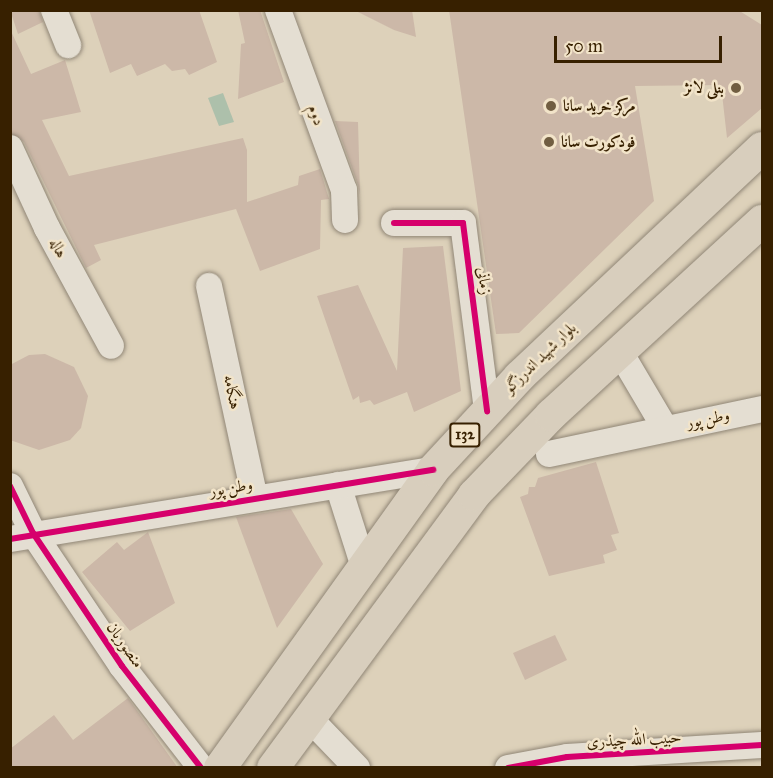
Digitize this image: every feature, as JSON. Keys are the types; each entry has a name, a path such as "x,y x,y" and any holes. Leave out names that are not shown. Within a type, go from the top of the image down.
{"main road":[{"name":"بلوار شهید اندرزگو","path":"220,768 433,470 519,377 762,148"},
{"path":"273,768 474,495 551,415 762,221"}],"street":[{"path":"54,10 68,45"},
{"name":"دوم","path":"278,10 344,190 345,220"},
{"name":"هاله","path":"10,148 46,228 111,346"},
{"name":"زمانی","path":"394,223 463,223 487,411"},
{"name":"هنگامه","path":"209,286 255,498"},
{"path":"620,352 664,428"},
{"name":"وطن پور","path":"549,454 762,409"},
{"name":"وطن پور","path":"22,536 433,470"},
{"path":"338,485 364,567"},
{"name":"منصوریان","path":"10,486 22,536 201,768"},
{"path":"310,718 357,768"},
{"name":"حبیب الله چیذری","path":"508,768 567,757 762,745"}],"shaded area":[{"path":"223,93 234,122 219,126 208,98"}],"building":[{"path":"10,10 39,10 43,22 18,34"},
{"path":"89,10 199,10 217,62 189,75 185,69 172,71 165,64 137,76 131,64 110,73"},
{"path":"238,10 260,10 284,82 238,99 241,44 245,43"},
{"path":"354,10 412,10 416,37 394,30"},
{"name":"مرکز خرید سانا","path":"449,10 738,10 762,25 762,108 727,138 721,85 635,86 654,201 519,333 496,334"},
{"path":"10,29 31,74 65,60 81,112 42,120 69,176 243,138 247,150 247,202 298,185 299,176 320,169 329,199 321,200 320,249 260,271 236,209 94,245 101,260 86,268 24,142 10,133"},
{"path":"335,121 358,122 360,195 358,185"},
{"path":"443,246 461,391 414,412 407,392 374,405 370,400 360,403 359,396 353,400 317,296 358,285 397,371 403,248"},
{"path":"45,354 74,367 88,396 81,428 70,440 39,450 10,440 10,365 29,355"},
{"path":"596,462 619,533 611,535 617,550 603,555 605,563 549,576 520,497 528,494 529,487 535,487 538,478"},
{"path":"291,509 323,564 277,628 236,517"},
{"path":"148,532 175,603 130,631 82,572 117,542 124,550"},
{"path":"555,635 567,660 525,680 513,653"},
{"path":"128,698 178,768 10,768 10,749 54,715 73,740"}],"cycle path":[{"path":"394,223 463,223 487,411"},
{"path":"10,539 433,470"},
{"path":"10,486 33,533 122,666 201,768"},
{"path":"508,768 567,757 762,745"}],"place":[{"name":"بنلی لانژ","path":"736,88"},
{"name":"مرکز خرید سانا","path":"551,106"},
{"name":"فودکورت سانا","path":"549,142"}]}
